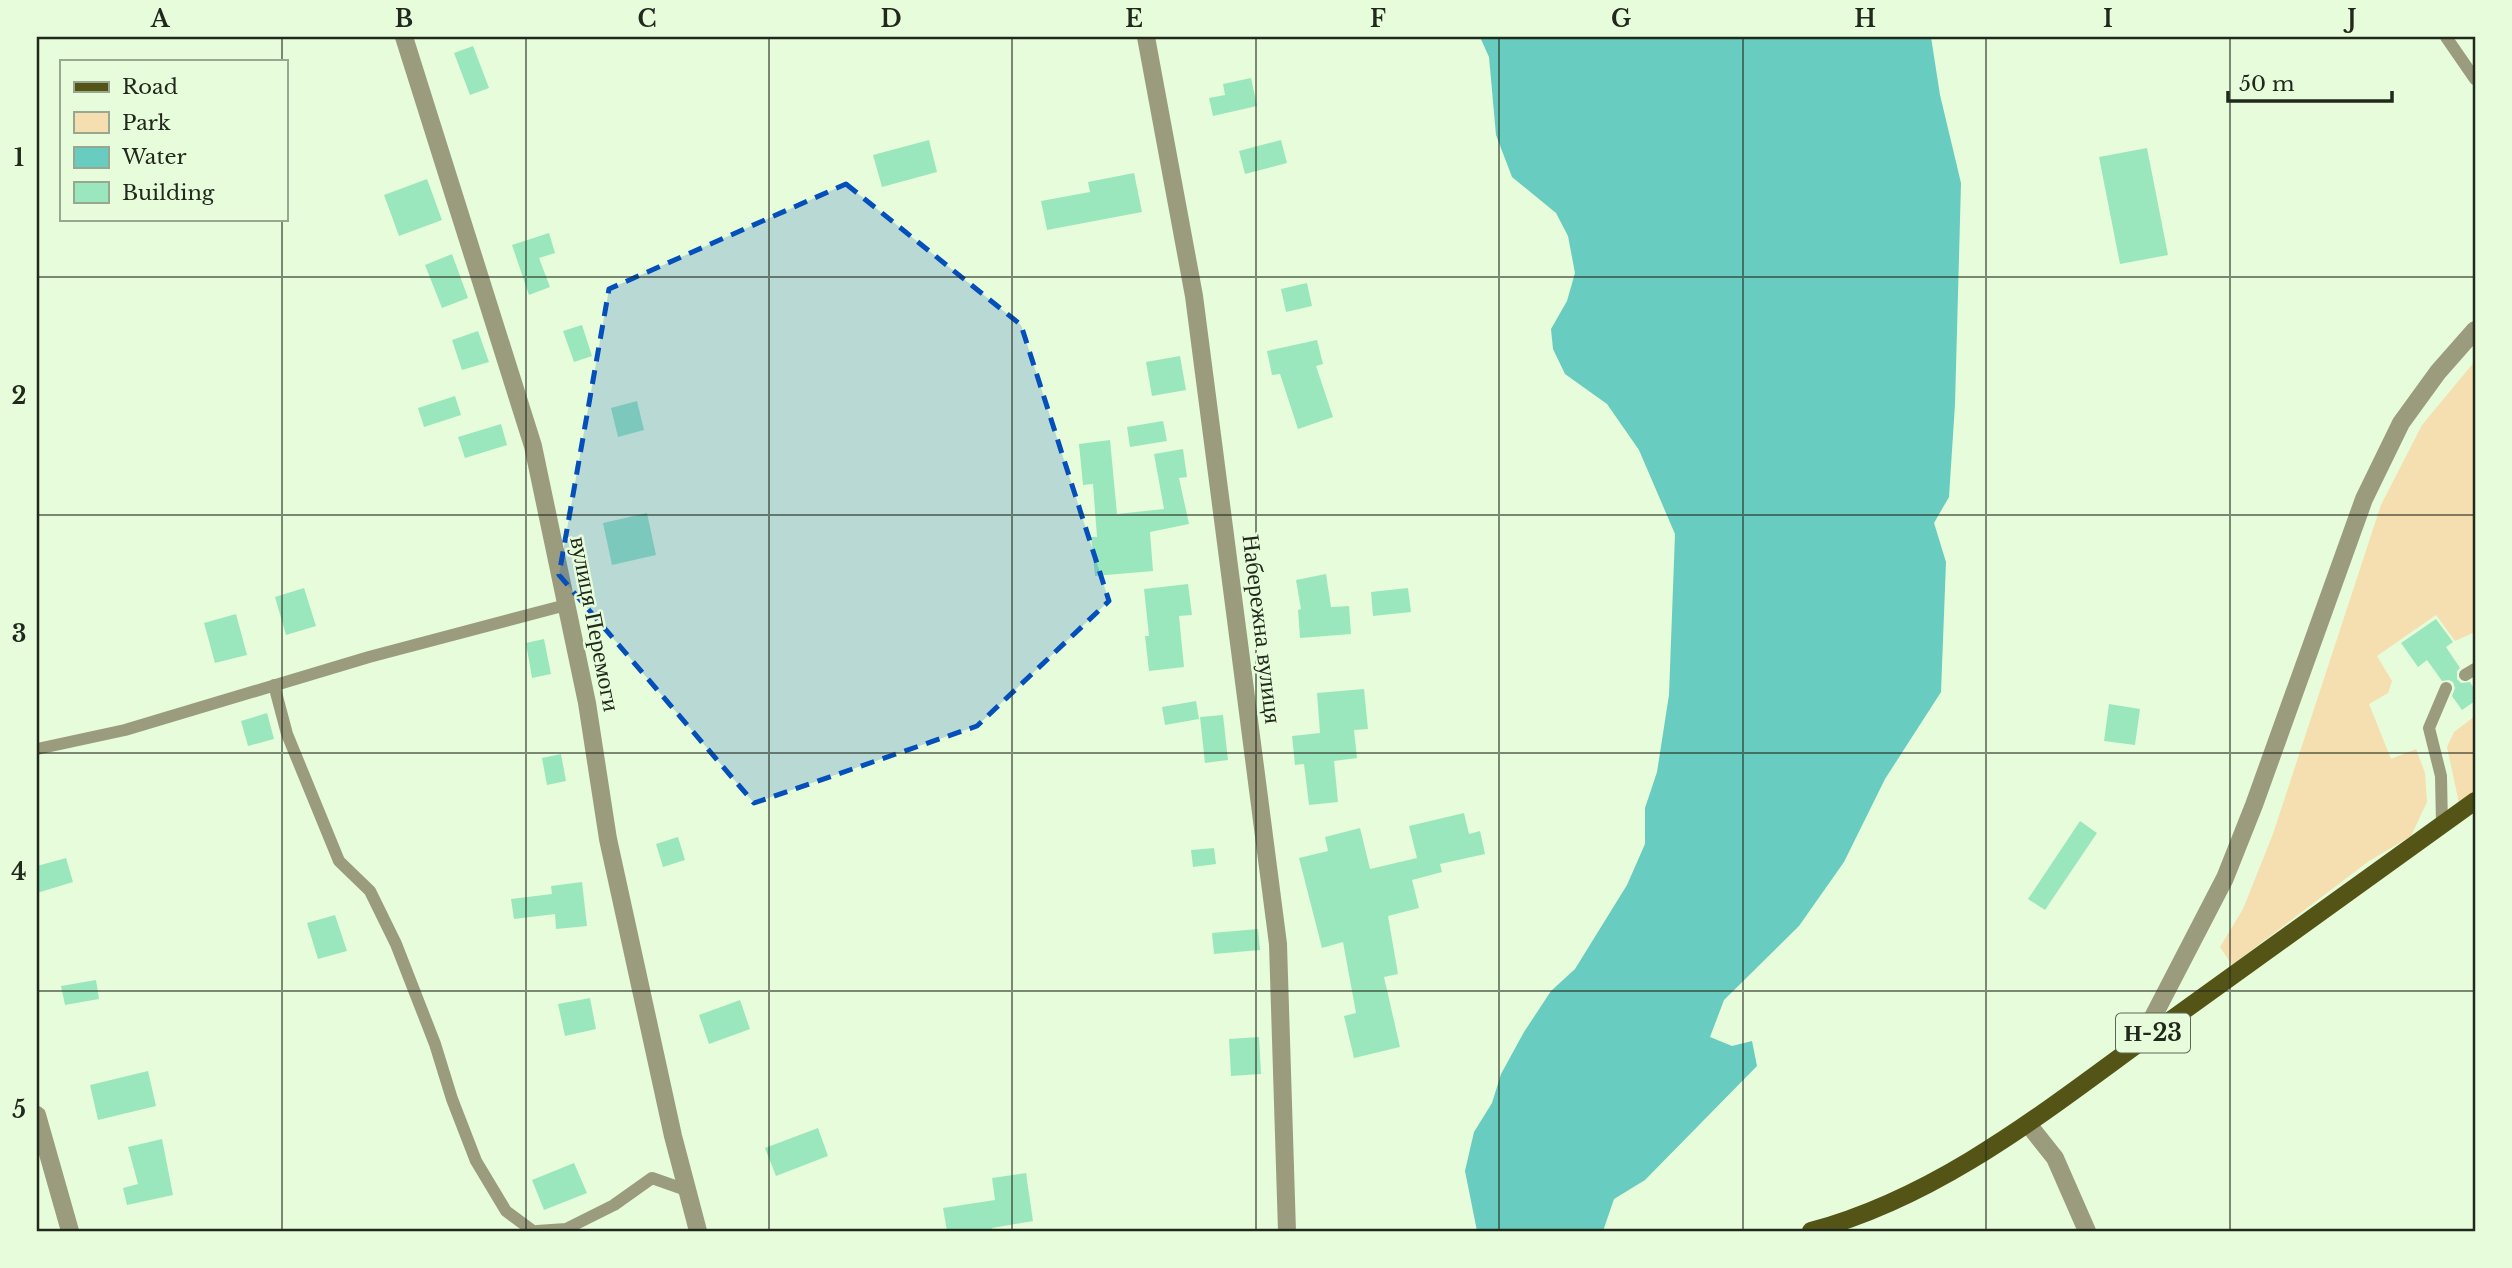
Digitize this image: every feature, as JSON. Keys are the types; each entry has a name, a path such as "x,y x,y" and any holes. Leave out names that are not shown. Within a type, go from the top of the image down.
{"main road":[{"name":"Н-23","path":"1811,1231 1868,1212 1940,1179 2028,1124 2475,801"}],"street":[{"name":"вулиця Перемоги","path":"404,37 533,446 587,703 608,839 673,1136 698,1231"},
{"name":"Набережна вулиця","path":"1146,37 1195,296 1278,944 1287,1231"},
{"path":"2139,1044 2225,878 2364,499 2401,423 2438,372 2475,330"},
{"path":"37,1115 70,1231"},
{"path":"2028,1124 2055,1158 2087,1231"}],"lane":[{"path":"2446,37 2475,79"},
{"path":"37,749 125,730 369,657 566,604"},
{"path":"274,685 287,734 339,862 370,891 396,944 476,1161 506,1211 535,1231 566,1229 614,1205 652,1178 689,1191"},
{"path":"2442,825 2441,775 2429,728 2446,688"}],"highlighted area":[{"path":"846,184 1021,325 1109,601 977,726 754,803 559,575 609,289"}],"green space":[{"path":"2475,361 2475,632 2455,641 2436,615 2377,656 2392,681 2388,693 2369,704 2391,759 2416,749 2425,773 2427,802 2411,836 2369,861 2232,965 2220,947 2243,909 2273,834 2381,505 2422,425"},
{"path":"2475,716 2475,795 2459,803 2447,747 2454,732"}],"water":[{"path":"1480,37 1931,37 1940,95 1961,183 1955,404 1949,497 1934,523 1946,562 1941,692 1885,779 1844,862 1799,926 1724,1000 1710,1037 1732,1046 1752,1041 1757,1066 1645,1180 1614,1199 1603,1231 1477,1231 1465,1171 1474,1132 1492,1103 1501,1074 1524,1032 1551,991 1575,969 1627,885 1645,844 1645,808 1657,772 1669,695 1675,534 1639,450 1607,404 1565,374 1553,349 1551,329 1567,301 1575,273 1568,236 1556,213 1512,177 1496,135 1489,57"}],"building":[{"path":"473,46 489,88 470,95 454,53"},
{"path":"1251,78 1257,106 1213,116 1209,98 1225,95 1223,84"},
{"path":"929,140 937,172 882,187 873,155"},
{"path":"1281,140 1287,163 1245,174 1239,151"},
{"path":"2147,148 2168,255 2120,264 2099,157"},
{"path":"1134,173 1142,212 1047,230 1041,201 1090,192 1088,182"},
{"path":"427,179 442,220 399,236 384,195"},
{"path":"549,233 555,253 539,258 550,287 529,295 512,245"},
{"path":"452,254 468,298 442,308 425,265"},
{"path":"1307,283 1312,306 1286,312 1281,289"},
{"path":"582,325 592,356 574,362 563,331"},
{"path":"478,331 489,362 462,370 452,340"},
{"path":"1317,340 1323,364 1316,366 1333,417 1298,429 1280,374 1272,375 1267,351"},
{"path":"1180,356 1186,390 1152,396 1146,362"},
{"path":"455,396 461,415 424,427 418,408"},
{"path":"637,401 644,430 618,437 611,408"},
{"path":"1163,421 1167,441 1130,447 1127,427"},
{"path":"501,424 507,445 465,458 458,437"},
{"path":"1110,440 1117,514 1164,509 1154,454 1183,449 1187,477 1179,478 1189,524 1150,532 1153,571 1095,576 1091,537 1097,537 1093,484 1083,485 1079,444"},
{"path":"647,513 656,555 612,565 603,523"},
{"path":"1326,574 1331,607 1349,606 1351,634 1300,638 1298,610 1301,609 1296,580"},
{"path":"1188,584 1192,615 1179,616 1184,667 1149,671 1145,636 1149,636 1144,589"},
{"path":"304,588 316,626 286,635 275,597"},
{"path":"1408,588 1411,612 1373,616 1371,592"},
{"path":"236,614 247,655 215,663 204,623"},
{"path":"2436,619 2453,642 2446,647 2460,668 2457,671 2457,679 2461,683 2470,682 2475,690 2475,701 2462,710 2452,696 2455,688 2453,682 2442,681 2427,660 2418,667 2401,643"},
{"path":"544,639 551,674 532,678 526,643"},
{"path":"1364,689 1368,729 1354,730 1357,758 1334,761 1338,802 1309,805 1304,764 1295,765 1292,736 1320,733 1317,693"},
{"path":"1196,701 1199,719 1165,725 1162,707"},
{"path":"2109,704 2140,709 2135,745 2104,741"},
{"path":"267,713 274,739 248,746 241,721"},
{"path":"1223,715 1228,760 1205,763 1200,717"},
{"path":"561,754 566,781 547,785 542,758"},
{"path":"1464,813 1469,834 1480,831 1485,854 1440,864 1442,872 1412,880 1419,908 1388,916 1398,974 1384,977 1400,1047 1354,1058 1344,1016 1356,1013 1343,942 1322,948 1299,858 1328,851 1325,837 1360,828 1370,869 1417,858 1409,826"},
{"path":"2080,821 2097,833 2045,910 2028,899"},
{"path":"678,837 685,860 663,867 656,844"},
{"path":"1214,848 1216,864 1193,867 1191,850"},
{"path":"66,858 73,882 37,893 37,866"},
{"path":"582,882 587,926 556,929 555,914 514,919 511,899 552,894 551,886"},
{"path":"335,915 347,951 318,959 307,923"},
{"path":"1258,929 1260,950 1214,954 1212,933"},
{"path":"96,980 99,999 65,1005 61,986"},
{"path":"590,998 596,1029 565,1036 558,1004"},
{"path":"740,1000 750,1029 709,1044 699,1015"},
{"path":"1259,1037 1261,1074 1231,1076 1229,1039"},
{"path":"148,1071 156,1106 98,1120 90,1085"},
{"path":"818,1128 828,1156 776,1176 765,1148"},
{"path":"162,1139 173,1195 127,1205 123,1188 138,1184 128,1147"},
{"path":"574,1163 587,1193 544,1210 532,1180"},
{"path":"1026,1173 1033,1221 992,1228 993,1231 947,1231 943,1208 995,1200 992,1178"}]}
